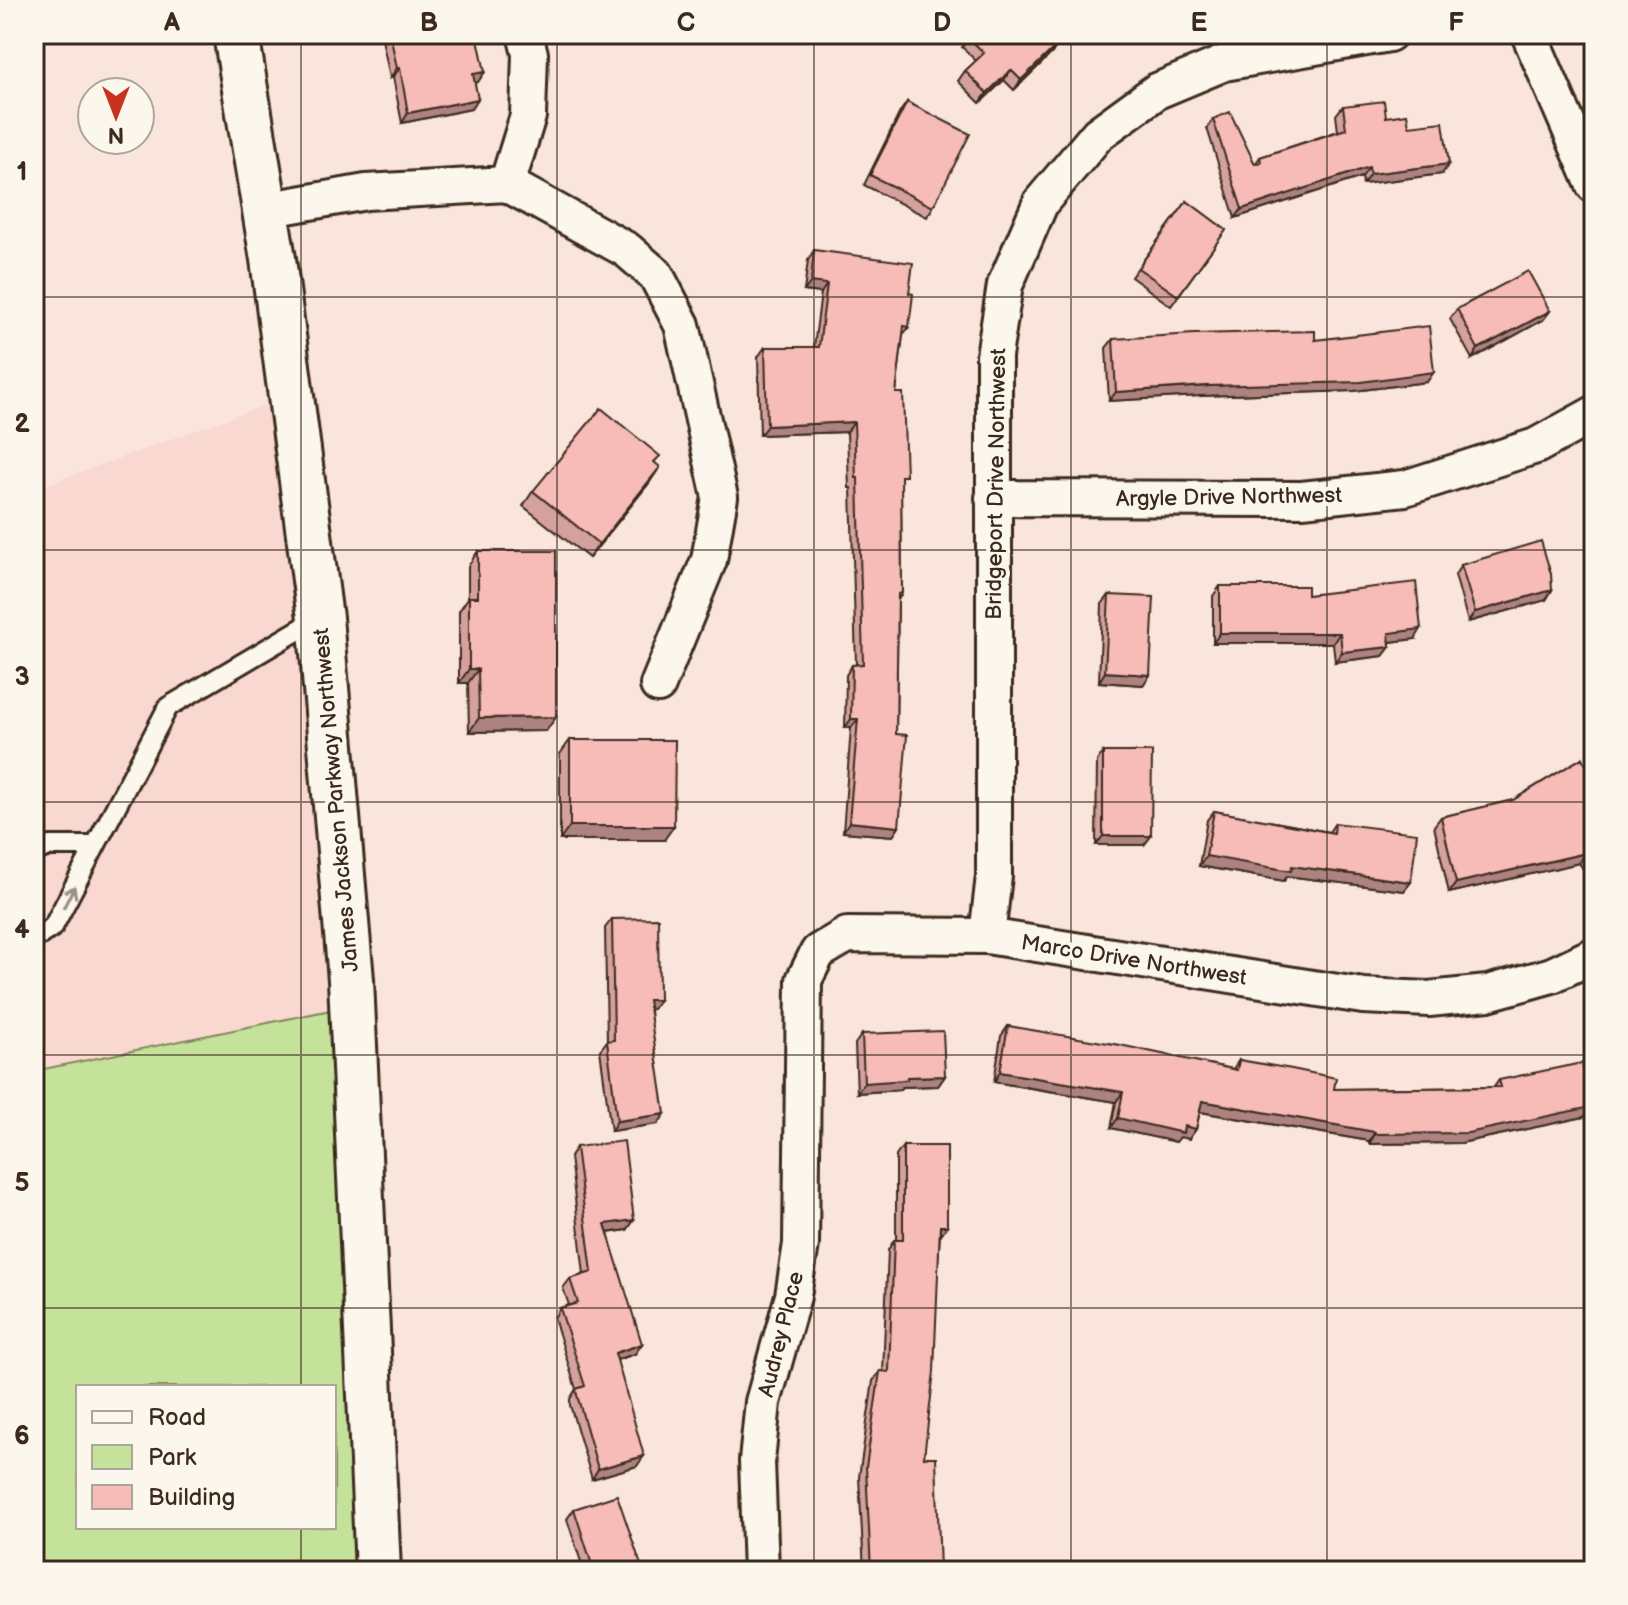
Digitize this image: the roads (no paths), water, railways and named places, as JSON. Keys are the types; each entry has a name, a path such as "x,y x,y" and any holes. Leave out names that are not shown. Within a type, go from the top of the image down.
{"main road":[{"name":"James Jackson Parkway Northwest","path":"236,34 276,275 320,618 351,980 378,1571"}],"street":[{"path":"507,184 528,116 530,54 525,34"},
{"name":"Bridgeport Drive Northwest","path":"987,936 994,876 994,356 1005,285 1041,202 1098,134 1157,91 1224,63 1389,34"},
{"path":"1529,34 1594,185"},
{"path":"265,210 366,192 507,184 627,250 656,275 682,325 720,497 709,560 658,685"},
{"name":"Argyle Drive Northwest","path":"993,498 1302,499 1405,488 1536,446 1594,414"},
{"name":"Marco Drive Northwest","path":"802,1096 804,980 818,952 847,935 987,936 1363,996 1429,999 1488,993 1552,975 1594,955"},
{"name":"Audrey Place","path":"761,1571 757,1461 763,1402 793,1296 801,1244 802,1096"}],"lane":[{"path":"34,939 53,927 168,707 320,618"},
{"path":"34,851 50,846 95,846"}]}
